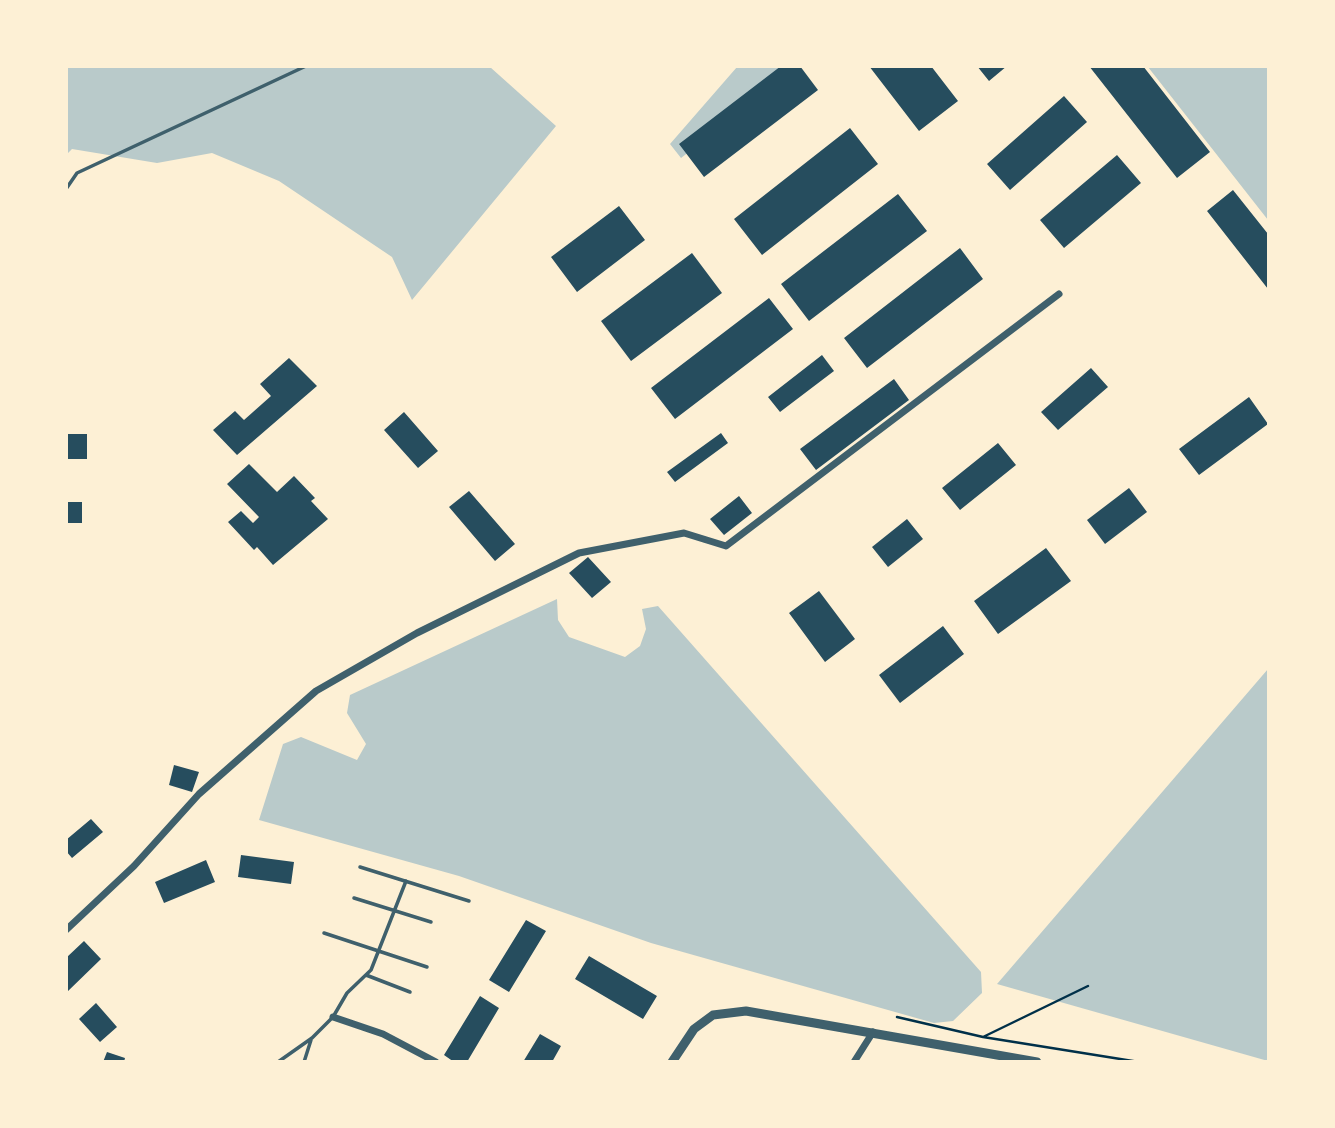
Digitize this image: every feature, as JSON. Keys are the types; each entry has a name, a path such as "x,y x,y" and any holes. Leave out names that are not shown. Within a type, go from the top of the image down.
{"street":[{"path":"66,930 134,866 199,794 316,691 417,634 579,553 684,533 726,546 1059,294"},
{"path":"672,1062 694,1029 713,1015 729,1011 775,1014 1004,1059 1037,1062"},
{"path":"333,1017 383,1034 436,1062"},
{"path":"854,1062 873,1032"}],"lane":[{"path":"66,189 77,173 306,66"},
{"path":"360,867 469,901"},
{"path":"278,1062 312,1038 333,1017 347,993 366,975 379,951 406,881"},
{"path":"354,898 431,922"},
{"path":"324,933 427,967"},
{"path":"366,975 410,992"},
{"path":"304,1062 312,1038"}],"path":[{"path":"983,1037 1088,986"},
{"path":"897,1017 983,1037 1139,1062"}],"shaded area":[{"path":"67,67 490,67 556,126 412,300 392,257 279,181 212,153 157,163 72,149 67,154"},
{"path":"737,67 780,67 756,100 681,158 670,144"},
{"path":"1148,67 1268,67 1268,220"},
{"path":"557,599 558,620 569,637 625,657 640,646 646,629 642,609 658,606 981,972 982,993 953,1021 934,1023 651,943 459,876 259,820 283,744 301,737 357,760 366,744 347,713 350,695"},
{"path":"1268,669 1268,1061 997,984"}],"building":[{"path":"781,66 800,66 818,90 704,177 679,144"},
{"path":"869,66 931,66 958,101 919,131"},
{"path":"977,66 1007,66 989,81"},
{"path":"1089,66 1143,66 1210,152 1177,178"},
{"path":"1064,96 1087,122 1010,190 987,164"},
{"path":"850,128 878,164 762,255 734,219"},
{"path":"1117,155 1141,183 1064,248 1040,220"},
{"path":"1233,190 1268,234 1268,289 1207,211"},
{"path":"898,194 927,231 809,321 781,284"},
{"path":"619,206 645,240 577,292 551,257"},
{"path":"960,248 983,279 867,368 844,338"},
{"path":"692,253 722,293 631,361 601,321"},
{"path":"769,298 793,329 675,419 651,388"},
{"path":"822,355 834,371 780,412 768,397"},
{"path":"289,358 317,386 237,455 213,430 235,411 244,420 271,396 260,384"},
{"path":"1091,368 1108,387 1058,430 1041,412"},
{"path":"894,379 909,400 816,470 800,449"},
{"path":"1249,397 1268,424 1199,475 1179,449"},
{"path":"404,412 438,451 418,468 384,430"},
{"path":"721,433 728,443 675,482 667,472"},
{"path":"66,434 87,434 87,459 66,459"},
{"path":"998,443 1016,465 960,510 942,488"},
{"path":"249,464 277,492 294,476 315,498 311,501 328,519 273,565 257,547 254,550 228,522 241,511 253,523 259,517 227,484"},
{"path":"1129,488 1147,512 1105,544 1087,520"},
{"path":"469,491 515,544 495,561 449,507"},
{"path":"739,496 752,513 724,535 710,519"},
{"path":"67,502 82,502 82,523 67,523"},
{"path":"907,519 923,539 888,567 872,547"},
{"path":"1046,548 1071,581 998,634 974,601"},
{"path":"588,557 611,582 592,598 569,573"},
{"path":"819,591 855,639 825,662 789,613"},
{"path":"943,626 964,654 900,703 879,675"},
{"path":"174,765 199,772 192,792 169,785"},
{"path":"91,819 103,832 72,858 66,851 66,840"},
{"path":"241,855 294,862 291,884 238,877"},
{"path":"206,860 215,882 164,903 155,882"},
{"path":"526,920 546,931 509,992 489,980"},
{"path":"84,941 101,959 66,993 66,958"},
{"path":"589,956 657,996 643,1019 575,979"},
{"path":"480,996 499,1008 467,1062 454,1062 444,1055"},
{"path":"96,1003 117,1027 100,1042 79,1019"},
{"path":"540,1034 561,1046 552,1062 523,1062"},
{"path":"107,1052 125,1058 124,1062 103,1062"}]}
